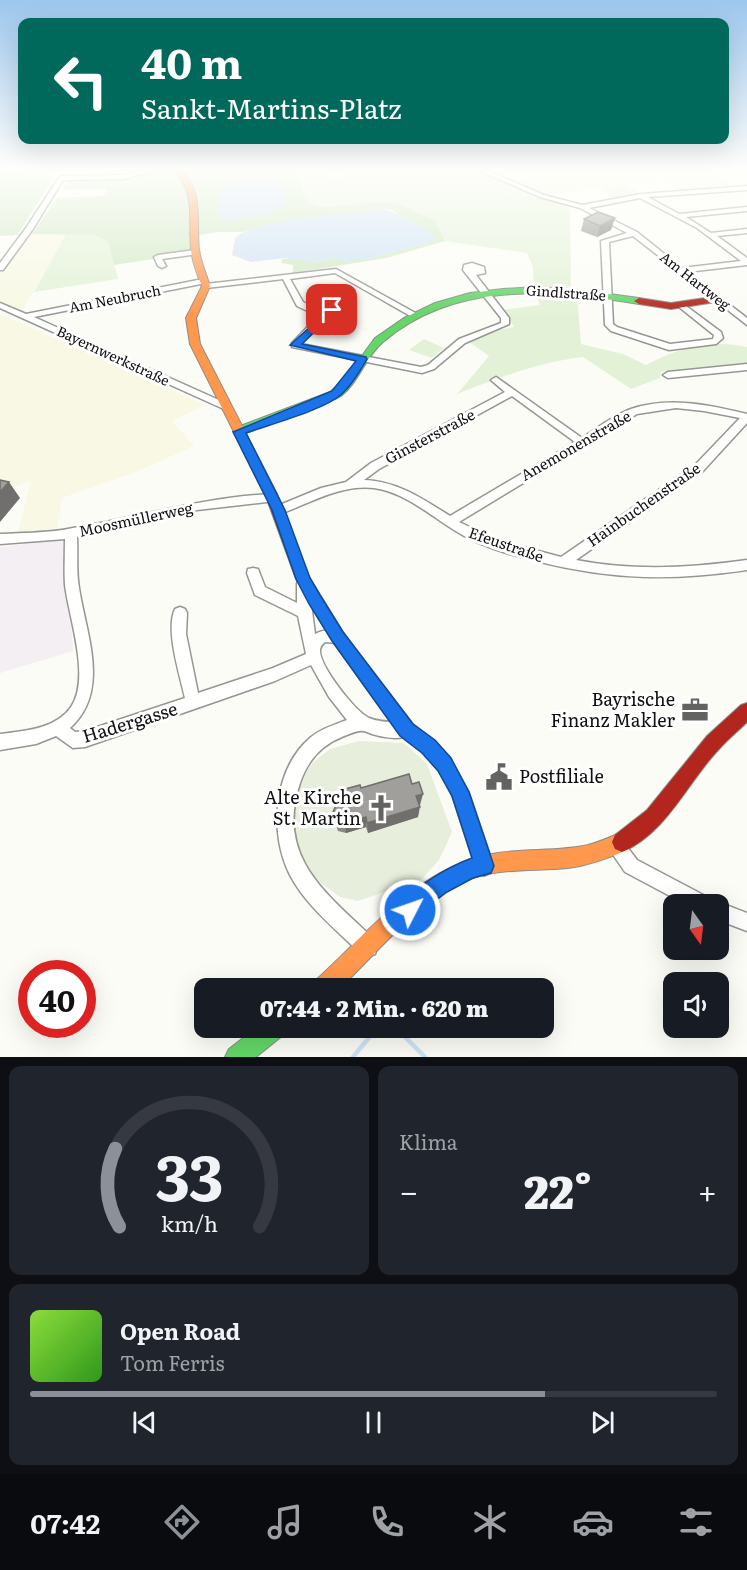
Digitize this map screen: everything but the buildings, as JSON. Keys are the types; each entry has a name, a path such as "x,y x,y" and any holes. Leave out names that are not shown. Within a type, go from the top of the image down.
{"street":[{"path":"0,268 37,218"},
{"path":"193,218 195,252 204,284 202,298 190,318 195,344 275,504 303,579 338,637 406,730 429,747 444,764 460,792 484,866"},
{"name":"Am Hartweg","path":"604,218 634,234 747,322"},
{"path":"682,218 710,235 747,262"},
{"path":"710,235 747,231"},
{"path":"634,234 605,241 609,325 614,329 669,347 716,341 719,338 718,334 682,305"},
{"path":"162,266 158,257 195,252"},
{"path":"683,270 747,262"},
{"name":"Am Neubruch","path":"27,316 204,284 286,278 336,271 415,315"},
{"path":"286,278 300,304 320,312 322,318 295,345 415,370 431,368 462,341 505,324 505,318 470,272"},
{"name":"Gindlstraße","path":"239,432 336,394 378,341 415,315 447,302 485,293 535,288 608,295 654,305 682,305 719,299"},
{"name":"Bayernwerkstraße","path":"0,305 226,407"},
{"path":"668,375 747,367"},
{"path":"496,380 580,441"},
{"name":"Ginsterstraße","path":"350,484 375,466 512,392"},
{"name":"Anemonenstraße","path":"450,522 580,441 633,412 667,404 690,405 747,417"},
{"name":"Hainbuchenstraße","path":"562,563 699,468 747,417"},
{"name":"Efeustraße","path":"275,504 350,484 375,484 399,492 486,541 562,563 637,575 683,573 747,565"},
{"name":"Moosmüllerweg","path":"0,539 71,533 246,498 275,504"},
{"path":"59,729 84,702 88,686 87,661 72,590 71,533"},
{"path":"254,573 260,591 305,613"},
{"path":"303,579 305,613 313,658 345,708 363,723 389,730 406,730"},
{"name":"Hadergasse","path":"180,613 179,634 193,703"},
{"path":"313,658 315,642 331,635 338,637"},
{"name":"Hadergasse","path":"0,742 29,740 59,729 73,740 85,739 193,703 313,658"},
{"path":"336,978 440,885 470,869 580,858 616,846 648,823 715,739 747,711"},
{"path":"363,723 337,732 314,745 299,765 292,785 285,825 296,870 370,949"},
{"path":"616,846 631,866 684,894"},
{"path":"729,915 747,922"},
{"path":"237,1057 261,1038"}],"shaded area":[{"path":"65,539 73,651 0,673 0,547"}],"green space":[{"path":"0,218 28,218 17,235 0,236"},
{"path":"43,218 315,218 267,225 242,232 217,232 189,237 192,253 114,265 108,242 94,235 32,234"},
{"path":"402,218 435,220 445,241 386,258 293,273 293,265 281,263 282,259 293,258 314,262 334,258 368,259 433,241 420,226"},
{"path":"430,218 570,218 571,286 534,286 533,267 527,253 445,241 435,220"},
{"path":"32,234 66,234 23,310 0,301 0,272"},
{"path":"66,234 94,235 108,242 118,279 34,292"},
{"path":"577,294 581,344 623,354 646,365 670,354 695,347 734,345 747,347 747,364 661,372 660,378 631,389 583,357 535,367 457,394 489,356 469,342 498,330 514,327 503,310 540,305 536,295"},
{"path":"0,314 205,405 172,421 194,446 136,472 62,498 57,528 18,533 31,481 5,490 0,489"},
{"path":"424,339 444,348 432,358 409,350"},
{"path":"359,741 404,743 427,764 452,832 439,860 422,879 358,901 340,897 306,872 295,836 295,802 301,778 311,764 330,749"}],"water":[{"path":"303,218 405,218 435,236 434,241 368,259 347,261 334,258 314,262 285,258 251,262 232,255 235,238 247,231"}],"waterway":[{"path":"353,1057 372,1034 389,1028 405,1037 425,1057"}],"traffic: fast":[{"path":"239,431 334,395 348,381 379,340 408,320 438,305 470,296 503,291 537,290 639,301"},
{"path":"237,1057 261,1038"}],"traffic: slow":[{"path":"194,218 196,254 206,286 191,318 195,344 271,494"},
{"path":"334,978 414,903 454,876 474,868 511,861 586,855 622,842"}],"traffic: jam":[{"path":"639,301 671,306 719,299"},
{"path":"271,494 303,579 338,637 407,730 429,747 444,764 460,792 484,866"},
{"path":"622,842 654,817 713,742 747,711"}],"place":[{"name":"Bayrische Finanz Makler","path":"695,710"},
{"name":"Postfiliale","path":"499,777"},
{"name":"Alte Kirche St. Martin","path":"381,808"}],"route":[{"path":"332,310 295,345 362,359 345,385 336,394 321,401 239,432 279,510 303,579 314,600 406,730 429,747 444,764 460,792 484,866 470,869 440,885 410,910"}]}
